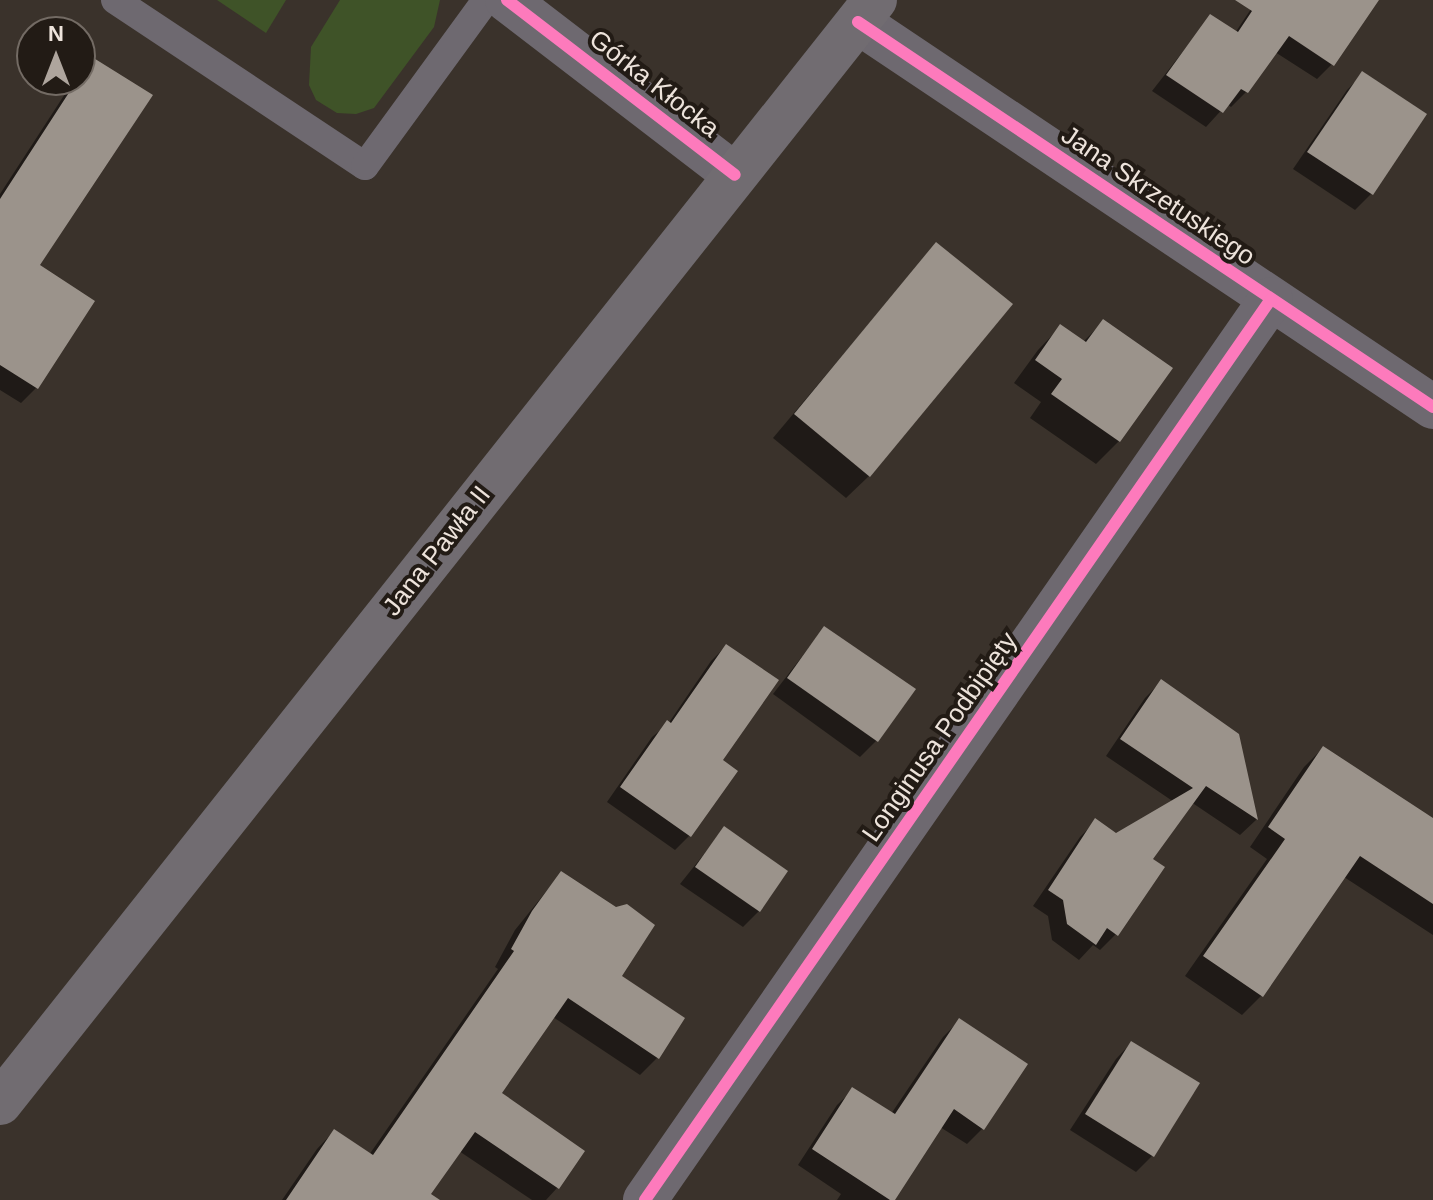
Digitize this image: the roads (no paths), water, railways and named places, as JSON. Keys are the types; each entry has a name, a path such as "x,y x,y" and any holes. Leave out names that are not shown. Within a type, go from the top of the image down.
{"main road":[{"name":"Jana Pawła II","path":"0,1103 866,11"}],"street":[{"name":"Górka Kłocka","path":"507,0 735,175"},
{"name":"Jana Skrzetuskiego","path":"866,11 1271,299 1433,407"},
{"name":"Longinusa Podbipięty","path":"645,1200 1271,299"}],"lane":[{"path":"115,0 365,166 486,0"}]}
